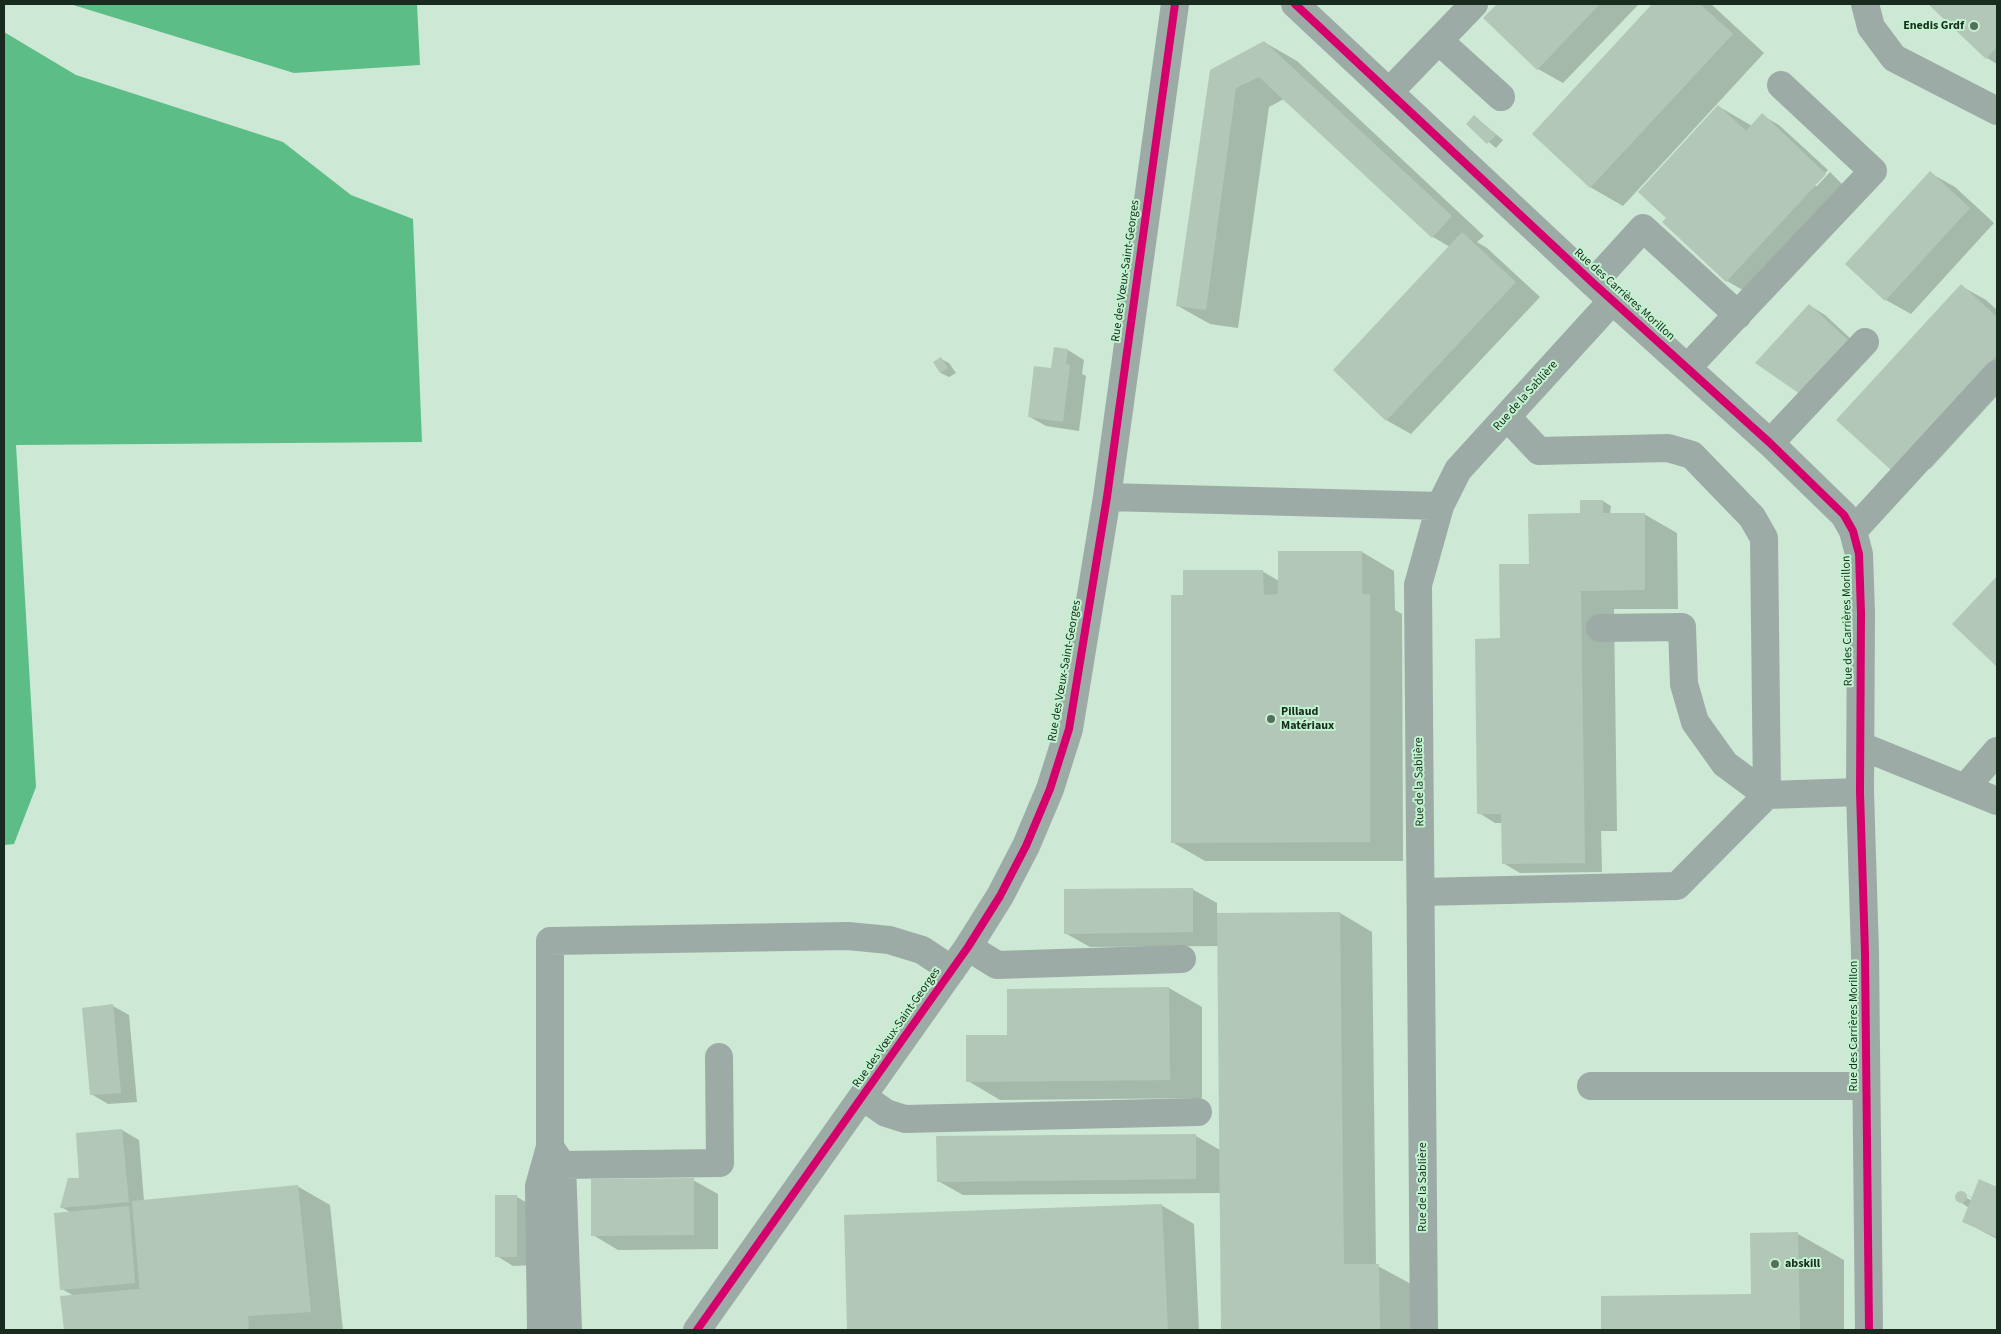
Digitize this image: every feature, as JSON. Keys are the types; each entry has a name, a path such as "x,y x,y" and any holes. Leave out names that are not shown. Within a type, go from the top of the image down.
{"street":[{"name":"Rue des Vœux-Saint-Georges","path":"698,1330 968,947 1000,896 1026,846 1056,772 1069,729 1107,497 1175,4"},
{"name":"Rue des Carrières Morillon","path":"1295,4 1603,292 1770,443 1844,515 1853,531 1859,554 1860,792 1865,953 1869,1330"},
{"path":"1390,91 1474,4"},
{"path":"1865,4 1871,28 1894,58 1997,111"},
{"path":"1439,41 1501,97"},
{"path":"1687,368 1872,171 1780,85"},
{"name":"Rue de la Sablière","path":"1424,1330 1418,585 1440,506 1458,470 1507,417 1603,292 1643,228 1738,315"},
{"path":"1770,443 1865,342"},
{"path":"1853,531 1997,374"},
{"path":"1421,892 1677,886 1767,795 1764,538 1752,517 1692,455 1668,448 1539,451 1507,417"},
{"path":"1107,497 1440,506"},
{"path":"1600,628 1682,627 1684,684 1695,722 1725,764 1767,795 1860,792"},
{"path":"1861,746 1997,802"},
{"path":"1965,788 1997,750"},
{"path":"568,1330 556,1156 550,941 848,936 889,940 922,950 952,970"},
{"path":"968,947 997,965 1182,959"},
{"path":"556,1156 720,1163 719,1056"},
{"path":"1591,1086 1865,1086"},
{"path":"863,1097 886,1113 905,1119 1198,1112"},
{"path":"541,1330 539,1186 556,1156"}],"shaded area":[{"path":"70,4 417,4 420,65 294,73"},
{"path":"4,32 76,75 283,142 351,195 413,219 422,442 16,445 36,787 14,844 4,845"}],"building":[{"path":"1497,4 1600,4 1537,70 1483,18"},
{"path":"1652,4 1700,4 1733,34 1590,188 1532,134"},
{"name":"Enedis Grdf","path":"1928,4 1997,4 1997,47 1986,59"},
{"path":"1264,41 1452,216 1432,238 1259,77 1236,88 1206,310 1176,306 1210,70"},
{"path":"1718,105 1746,131 1762,113 1826,174 1726,282 1662,222 1666,218 1638,192"},
{"path":"1474,115 1496,135 1487,144 1466,124"},
{"path":"1930,171 1970,208 1885,301 1845,264"},
{"path":"1462,232 1516,282 1386,421 1333,370"},
{"path":"1961,284 1997,317 1997,355 1891,470 1836,420"},
{"path":"1809,304 1849,341 1800,394 1755,363"},
{"path":"1054,347 1068,349 1066,364 1070,365 1063,422 1028,417 1034,366 1051,368"},
{"path":"941,357 948,368 940,373 933,362"},
{"path":"1580,500 1603,500 1603,513 1645,513 1645,590 1581,591 1585,863 1502,864 1501,814 1477,814 1475,639 1500,638 1499,564 1529,564 1528,514 1580,513"},
{"name":"Pillaud Matériaux","path":"1278,551 1362,551 1362,594 1370,594 1370,842 1171,843 1171,595 1183,595 1183,570 1263,570 1264,595 1278,594"},
{"path":"1997,576 1997,667 1952,624"},
{"path":"1193,888 1193,932 1064,934 1064,889"},
{"path":"1340,912 1344,1264 1379,1264 1380,1330 1221,1330 1217,913"},
{"path":"1169,987 1170,1080 966,1082 966,1035 1007,1035 1007,989"},
{"path":"113,1004 121,1093 90,1095 82,1008"},
{"path":"122,1129 129,1202 60,1208 68,1178 79,1178 76,1133"},
{"path":"1196,1134 1196,1179 937,1182 936,1136"},
{"path":"694,1178 694,1235 591,1236 591,1179"},
{"path":"1979,1179 1997,1187 1997,1237 1962,1222"},
{"path":"298,1185 311,1312 248,1316 249,1330 64,1330 60,1296 139,1289 140,1294 132,1201"},
{"path":"1963,1191 1966,1192 1966,1202 1959,1203 1956,1202 1955,1195 1956,1192"},
{"path":"495,1195 517,1195 517,1257 495,1257"},
{"path":"1162,1204 1168,1330 847,1330 844,1215"},
{"path":"129,1206 135,1283 60,1290 54,1213"},
{"name":"abskill","path":"1798,1232 1800,1330 1601,1330 1601,1296 1751,1294 1750,1233"}],"cycle path":[{"path":"697,1330 968,947 1000,896 1026,846 1050,789 1069,729 1107,497 1175,4"},
{"path":"1295,4 1593,283 1770,443 1844,515 1853,531 1859,554 1861,613 1860,792 1865,953 1869,1330"}],"place":[{"name":"Enedis Grdf","path":"1974,26"},
{"name":"Pillaud Matériaux","path":"1271,719"},
{"name":"abskill","path":"1775,1264"}]}
